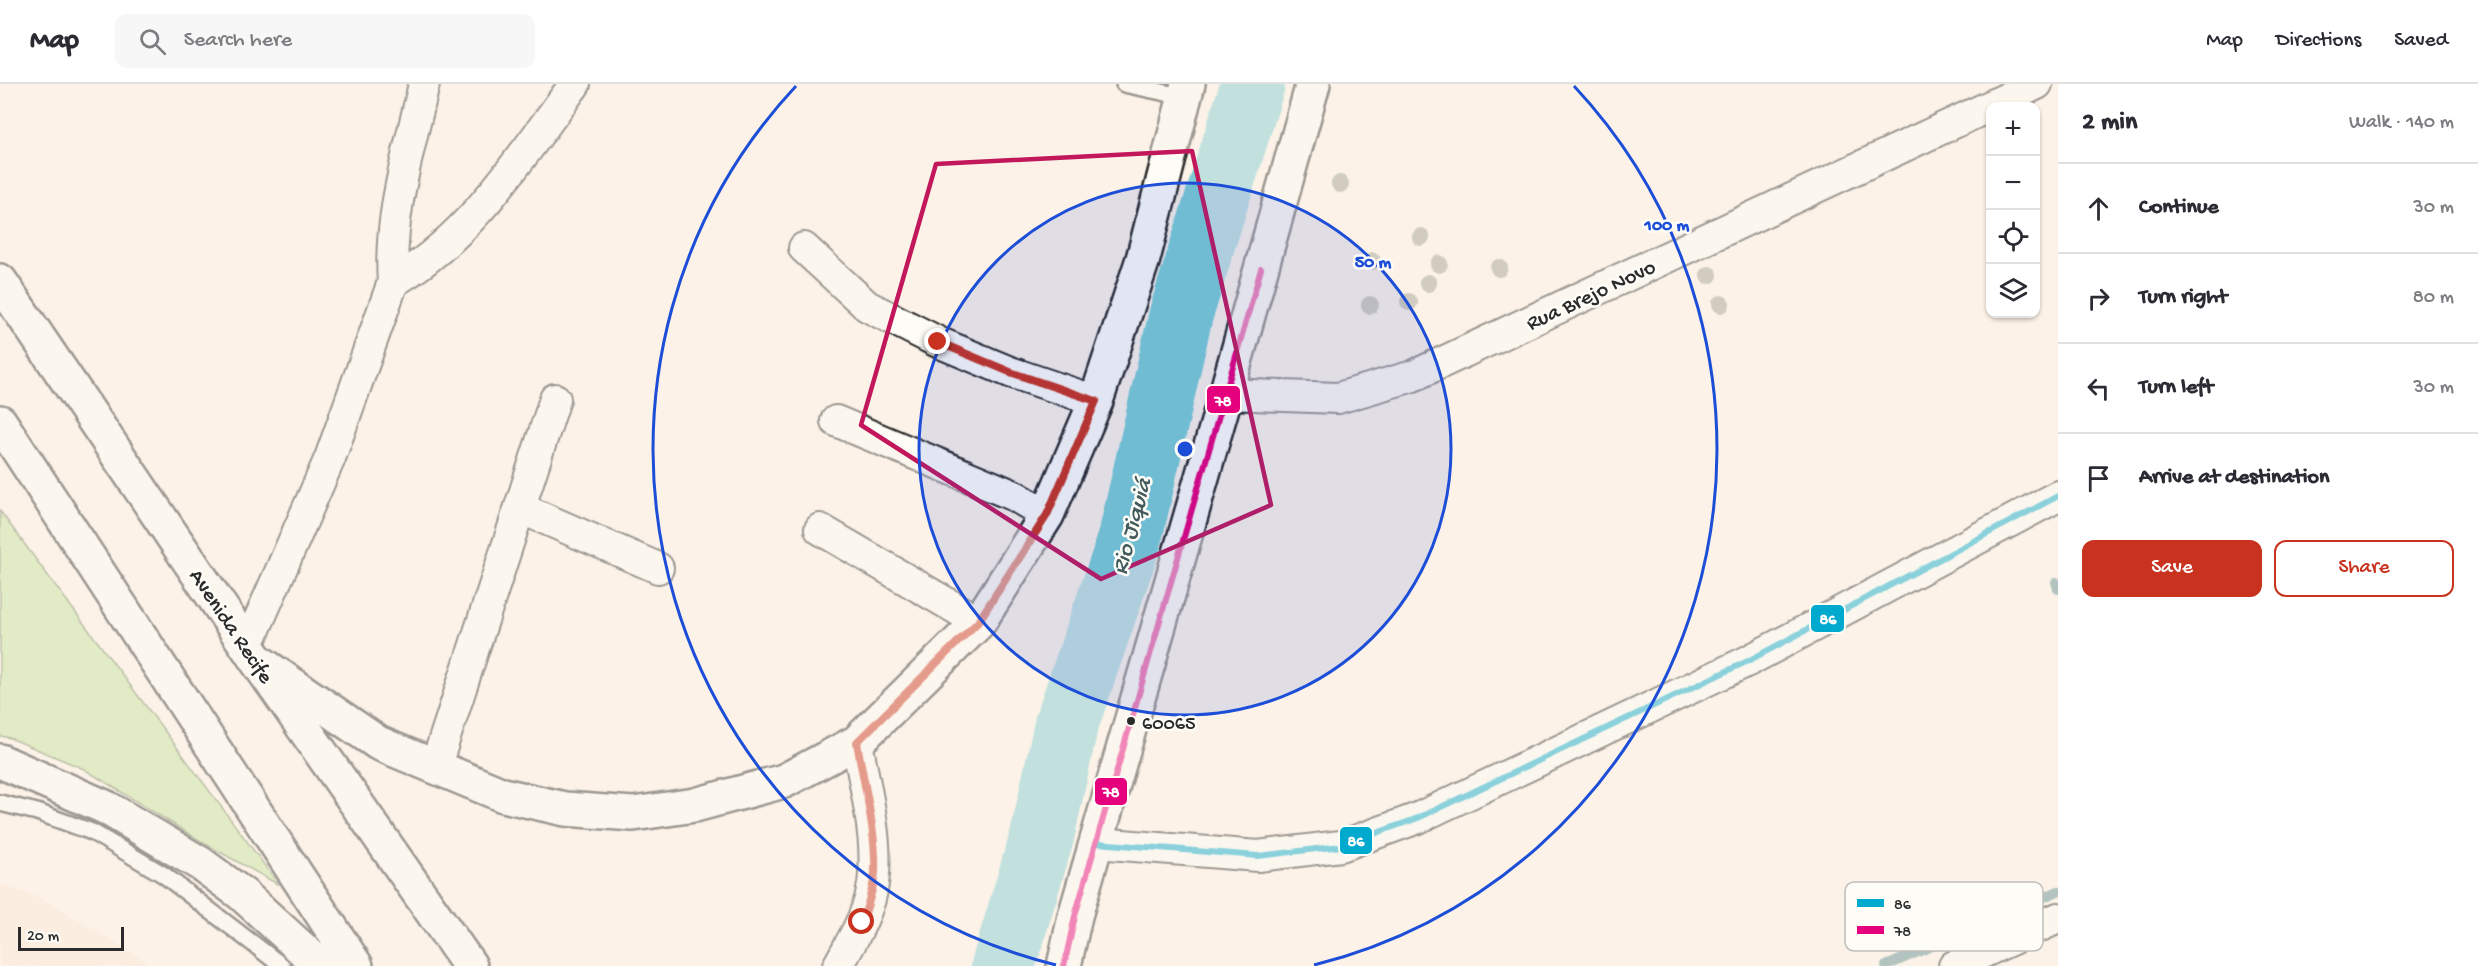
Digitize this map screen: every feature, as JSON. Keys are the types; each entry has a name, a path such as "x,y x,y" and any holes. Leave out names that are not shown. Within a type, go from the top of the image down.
{"main road":[{"path":"1064,966 1075,916 1313,84"},
{"path":"253,653 378,743 435,768 513,797 565,809 633,813 695,805 784,781 857,742 978,622 1047,515 1096,401 1143,260 1186,91"},
{"name":"Avenida Recife","path":"0,281 253,653 470,966"},
{"path":"0,422 356,966"},
{"path":"0,462 242,791"},
{"path":"0,761 107,808 201,864 242,894 321,966"}],"street":[{"path":"253,653 330,458 393,282 392,261 398,209 424,84"},
{"path":"393,282 416,269 487,201 574,84"},
{"name":"Rua Brejo Novo","path":"1226,394 1338,398 1413,376 2037,84"},
{"path":"804,248 867,306 938,342 1010,372 1096,401"},
{"path":"435,768 555,399"},
{"path":"836,421 1016,496 1047,515"},
{"path":"1097,843 1258,856 1341,846 1418,818 1748,661 2058,496"},
{"path":"519,508 658,568"},
{"path":"820,530 978,622"},
{"path":"838,966 862,922 875,872 871,829 857,742"},
{"path":"2043,925 2058,918"},
{"path":"1954,966 1986,951"}],"lane":[{"path":"1124,84 1186,91"},
{"path":"0,803 37,812 92,832 164,875 282,966"}],"highlighted area":[{"path":"1192,151 1271,505 1101,579 861,425 936,164"}],"shaded area":[{"path":"0,884 48,901 153,966 0,966"}],"green space":[{"path":"0,511 279,885 204,843 84,769 0,736"}],"waterway":[{"name":"Rio Jiquiá","path":"1003,966 1042,837 1066,725 1129,542 1181,314 1253,84"},
{"path":"2056,582 2058,589"},
{"path":"2043,898 2058,891"},
{"path":"1886,966 1920,951"}],"transit line":[{"name":"78","path":"1064,966 1075,916 1261,269"},
{"name":"86","path":"1097,843 1258,856 1341,846 1418,818 1748,661 2058,496"}],"place":[{"name":"60065","path":"1131,721"}],"route":[{"path":"862,922 875,872 871,829 857,742 978,622 1047,515 1096,401 1010,372 938,342"}]}
